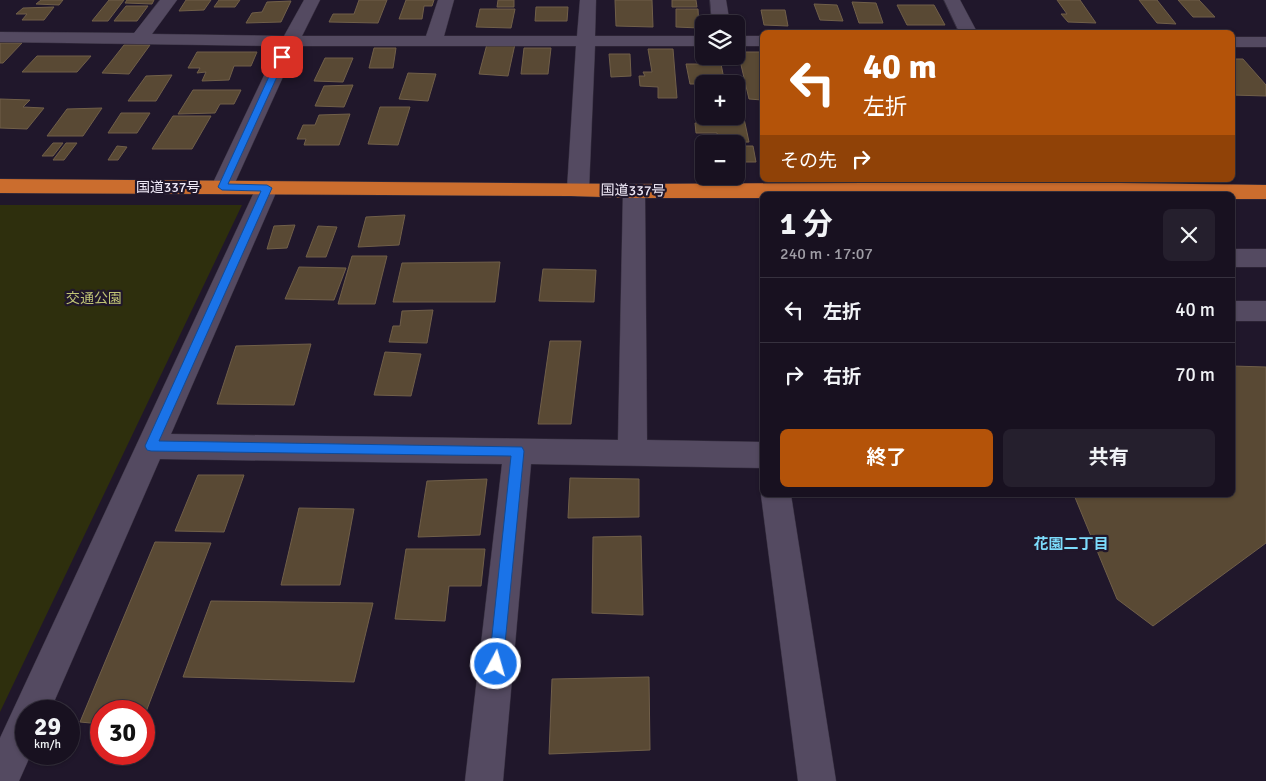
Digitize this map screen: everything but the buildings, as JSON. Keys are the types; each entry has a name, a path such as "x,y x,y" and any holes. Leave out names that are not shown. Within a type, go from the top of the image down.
{"highway":[{"name":"国道337号","path":"0,186 781,192 1046,188 1266,192"}],"street":[{"path":"139,39 169,0"},
{"path":"222,187 290,41 312,0"},
{"path":"433,40 446,0"},
{"path":"578,189 588,0"},
{"path":"718,0 720,15"},
{"path":"952,0 967,30"},
{"path":"0,37 290,41 695,41"},
{"path":"745,41 760,41"},
{"path":"1235,42 1266,42"},
{"path":"37,700 267,188"},
{"path":"632,453 634,191"},
{"path":"1235,258 1266,258"},
{"path":"1235,311 1266,311"},
{"path":"151,446 760,455"},
{"path":"484,781 518,451"},
{"path":"776,497 816,781"},
{"path":"0,781 15,748"}],"green space":[{"name":"交通公園","path":"0,205 242,205 0,712"}],"district":[{"name":"花園二丁目","path":"1071,544"}],"route":[{"path":"282,57 222,187 267,188 151,446 518,451 496,664"}]}
